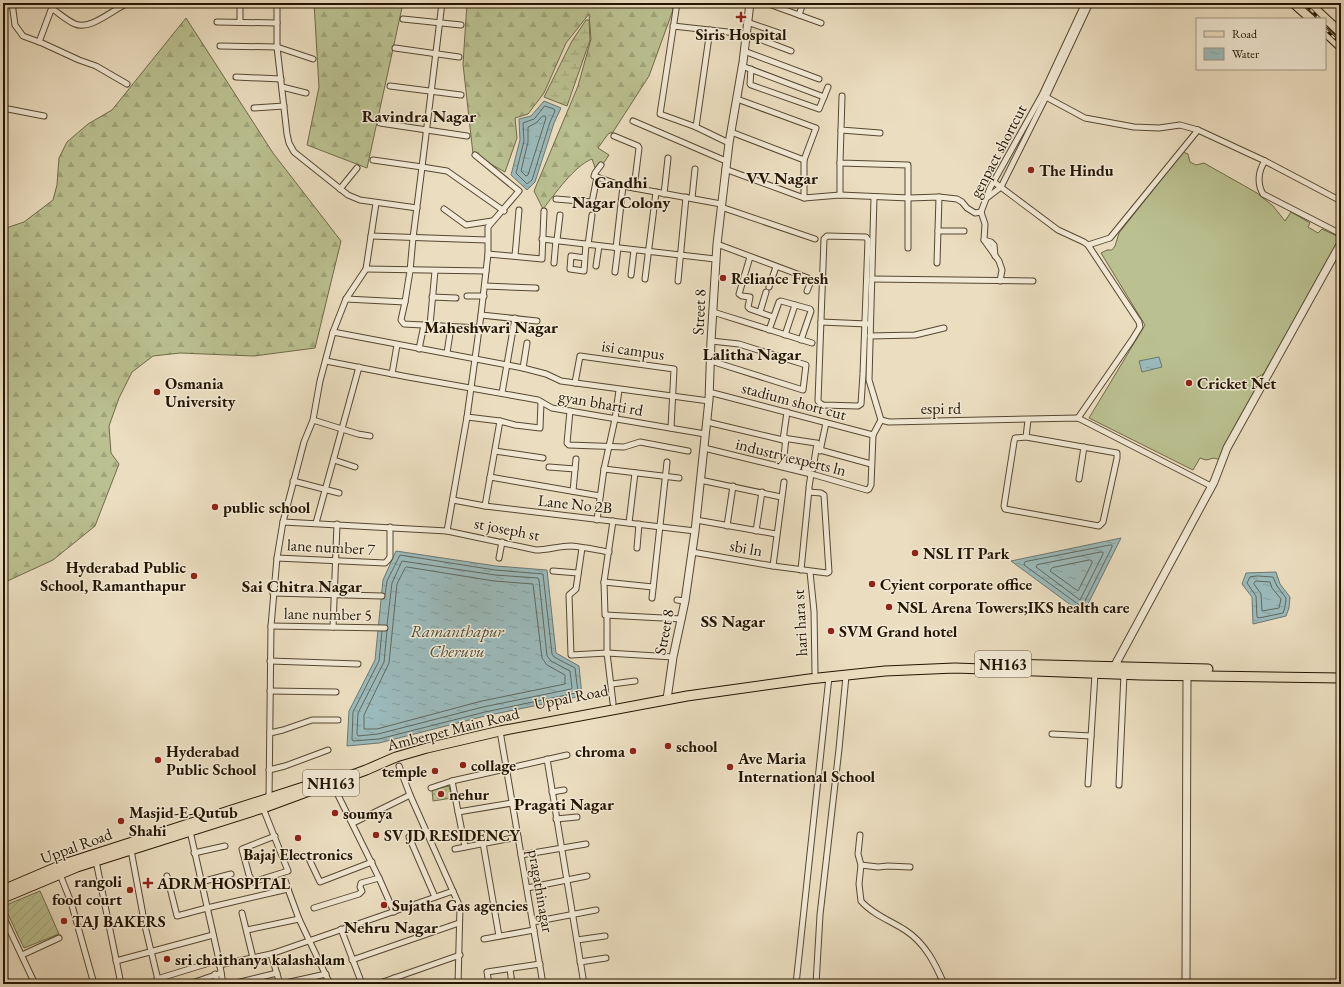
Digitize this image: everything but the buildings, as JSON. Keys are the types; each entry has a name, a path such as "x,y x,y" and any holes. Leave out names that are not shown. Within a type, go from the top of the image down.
{"highway":[{"name":"NH163","path":"667,696 846,676 921,663 972,662 1113,671 1341,673"},
{"name":"NH163","path":"667,696 815,673 890,668 958,668 1095,674 1113,671 1124,674 1187,672 1341,678"},
{"name":"Uppal Road","path":"3,890 58,870 64,864 267,803 316,782 406,752 424,744 613,703 667,696"},
{"name":"Amberpet Main Road","path":"3,898 58,870 96,861 190,831 267,803 332,783 406,752 667,696"}],"main road":[{"path":"1293,3 1310,18"},
{"path":"1310,3 1326,18"},
{"path":"1326,18 1341,33"},
{"path":"1326,33 1341,47"}],"street":[{"path":"12,3 15,25 23,36 68,56 96,66 127,84"},
{"path":"39,42 51,10 54,10 74,24 81,26 95,22 122,5 129,3"},
{"path":"240,3 240,22"},
{"path":"277,3 277,46 288,139 294,152 348,195 360,200 417,208"},
{"path":"442,3 410,270 402,322 404,324 479,328"},
{"path":"677,3 660,112 661,115 696,127 729,143"},
{"name":"Street 8","path":"667,696 673,658 682,619 695,531 709,401 715,258 726,161 737,99 750,3"},
{"path":"766,3 821,23"},
{"path":"799,15 803,3"},
{"name":"genpact shortcut","path":"804,198 840,195 909,198 939,197 957,200 962,202 967,208 975,213 981,212 988,197 990,188 1059,65 1085,3"},
{"path":"988,197 1001,187 1046,97 1059,65 1090,3"},
{"path":"403,19 461,25"},
{"path":"217,22 277,23"},
{"path":"747,22 782,34"},
{"path":"674,26 746,34 791,51"},
{"path":"696,127 710,30"},
{"path":"220,46 277,46 313,59"},
{"path":"395,48 459,57"},
{"path":"744,51 819,79"},
{"path":"742,66 824,97"},
{"path":"751,69 751,85 819,110 828,87"},
{"path":"236,77 281,79"},
{"path":"390,86 461,95"},
{"path":"282,87 306,93"},
{"path":"840,195 842,96"},
{"path":"1046,97 1085,118 1134,127 1159,128 1180,125 1198,130 1265,161 1341,201"},
{"path":"725,169 804,198 804,160 816,128 737,99"},
{"path":"254,108 284,106"},
{"path":"3,108 44,116"},
{"path":"633,121 726,161"},
{"path":"380,123 467,136"},
{"path":"841,130 880,133"},
{"path":"1088,245 1110,238 1198,130"},
{"path":"731,132 804,160"},
{"path":"614,136 638,146 639,148 634,188"},
{"path":"447,531 467,417 484,296 488,254 488,228 519,191 475,156"},
{"path":"664,194 668,158"},
{"path":"373,160 446,171 504,210"},
{"path":"1265,161 1261,166 1259,176 1259,187 1263,194 1341,234"},
{"path":"840,163 908,165 908,248"},
{"path":"601,165 593,175 623,186 689,197 721,206 815,239"},
{"path":"340,189 356,168"},
{"path":"678,281 680,256 689,197 696,170"},
{"path":"556,199 592,202 597,177"},
{"path":"994,182 1058,230 1088,245 1139,322 1140,327 1078,418"},
{"path":"615,272 623,186"},
{"path":"645,279 656,192"},
{"path":"869,286 872,279 874,197"},
{"path":"937,263 939,197"},
{"path":"275,836 242,849 252,882 288,871 275,836 267,803 270,733 271,626 277,558 283,522 293,480 312,420 333,332 346,299 366,269 376,203"},
{"path":"444,209 466,225 492,222"},
{"path":"516,256 519,210"},
{"path":"488,254 542,259 544,211"},
{"path":"981,212 985,224 984,240 995,256 1002,270 1000,281"},
{"path":"554,263 560,215"},
{"path":"585,258 592,216"},
{"path":"938,231 964,231"},
{"path":"371,236 487,240"},
{"path":"835,236 867,238 869,286 866,374 861,404 859,406 823,405 818,401 824,239 826,237 835,236"},
{"path":"542,239 680,256 715,258"},
{"path":"1113,671 1211,486 1227,448 1341,243"},
{"path":"717,244 810,279 807,291"},
{"path":"596,266 599,246"},
{"path":"631,275 634,250"},
{"path":"1225,454 1231,450 1341,251"},
{"path":"750,257 739,294 750,297 749,308 773,317"},
{"path":"769,287 776,267"},
{"path":"366,269 486,271"},
{"path":"419,349 427,325 435,271"},
{"path":"872,279 1033,281"},
{"path":"485,286 536,288"},
{"path":"760,312 766,292"},
{"path":"467,296 484,296"},
{"path":"432,297 456,298"},
{"path":"346,299 405,302"},
{"path":"769,330 779,302 781,301 811,310 801,340"},
{"path":"785,336 795,305"},
{"path":"713,312 785,336 812,343"},
{"path":"481,315 537,321"},
{"path":"502,393 515,318"},
{"path":"821,322 868,324"},
{"path":"866,353 870,336 868,324"},
{"path":"447,353 451,327"},
{"path":"870,336 915,335 944,328"},
{"path":"333,332 523,368 546,374 561,381 709,401"},
{"path":"711,341 739,344 806,365 804,390 711,361"},
{"path":"523,368 527,343"},
{"path":"392,374 397,345"},
{"name":"isi campus","path":"575,383 580,356 674,369 671,428"},
{"name":"gyan bharti rd","path":"326,361 527,398 542,402 552,408 705,434"},
{"path":"316,523 359,367"},
{"path":"820,450 871,464 872,435 881,420 866,374"},
{"path":"597,520 604,469 615,419 619,390"},
{"name":"stadium short cut","path":"709,392 872,435"},
{"path":"467,417 500,421 516,426 540,428 542,402"},
{"path":"570,411 567,443 569,445 624,447 640,442 688,451"},
{"path":"787,412 782,463 784,466 813,469 826,423"},
{"name":"espi rd","path":"881,420 889,422 1078,418 1211,486"},
{"path":"312,420 358,434 370,436"},
{"path":"1026,437 1028,420"},
{"path":"485,506 500,421"},
{"path":"707,422 784,439 819,444"},
{"path":"1026,437 1117,453 1105,516 1103,522 1099,526 1004,509 1015,438 1026,437"},
{"path":"779,466 784,439"},
{"path":"801,570 809,490 820,450 819,444"},
{"path":"1079,479 1084,447"},
{"name":"industry experts ln","path":"704,448 779,466 866,490 870,488 871,464"},
{"path":"495,451 542,458"},
{"path":"573,491 576,458"},
{"path":"334,460 355,467"},
{"path":"652,598 667,462"},
{"path":"549,467 575,469"},
{"path":"604,469 679,478"},
{"path":"629,523 635,472"},
{"path":"490,477 600,496"},
{"path":"293,480 339,492"},
{"path":"700,480 781,496"},
{"name":"sbi ln","path":"692,552 773,566 784,482"},
{"path":"727,526 733,486"},
{"path":"773,566 810,572 827,573 829,570 824,495 809,490"},
{"path":"756,531 762,492"},
{"name":"Lane No 2B","path":"453,500 485,506 695,531"},
{"path":"696,520 776,534"},
{"path":"613,521 610,552 604,582 605,615 607,615 607,653 612,684 613,703"},
{"name":"st joseph st","path":"283,522 447,531 536,550 547,550 566,546 610,552"},
{"path":"333,627 333,595 337,524"},
{"path":"637,548 639,524"},
{"name":"lane number 7","path":"277,558 385,563 390,556 390,527"},
{"path":"499,558 502,542"},
{"path":"582,548 576,589 569,595 571,655 607,653 673,658"},
{"path":"553,571 578,574"},
{"name":"hari hara st","path":"810,572 814,611 815,673"},
{"path":"604,582 653,587"},
{"path":"274,593 382,596"},
{"path":"677,600 685,601"},
{"path":"607,615 682,619"},
{"name":"lane number 5","path":"271,626 385,628"},
{"path":"270,661 358,664"},
{"path":"1186,984 1187,672"},
{"path":"1088,784 1095,674"},
{"path":"1119,785 1124,674"},
{"path":"816,984 820,915 846,676"},
{"path":"796,984 829,677"},
{"path":"612,684 635,681"},
{"path":"270,691 336,692"},
{"path":"270,733 312,720 338,720"},
{"name":"pragathinagar","path":"500,731 543,984"},
{"path":"1052,734 1091,736"},
{"path":"269,770 285,766 328,750"},
{"path":"431,788 452,781 567,755"},
{"path":"547,759 584,984"},
{"path":"399,766 410,795 460,907 460,955 458,984"},
{"path":"452,781 465,847"},
{"path":"332,783 372,862 394,912"},
{"path":"552,792 564,790"},
{"path":"353,824 410,795"},
{"path":"458,812 512,802"},
{"path":"556,819 577,817"},
{"path":"190,831 219,963 218,984"},
{"path":"860,835 858,854 861,865 860,892 862,903 912,935 929,953 944,984"},
{"path":"409,837 435,897"},
{"path":"455,849 518,837"},
{"path":"483,843 499,936"},
{"path":"521,855 586,844"},
{"path":"194,853 225,846"},
{"path":"130,850 158,982"},
{"path":"96,861 121,984"},
{"path":"310,861 320,882 372,862"},
{"path":"861,865 878,867 910,867"},
{"path":"58,870 70,902 94,984"},
{"path":"201,882 232,874"},
{"path":"167,876 177,916 288,889"},
{"path":"527,888 586,876"},
{"path":"314,908 359,894 362,891 360,887 361,883 379,878"},
{"path":"285,880 299,919 330,984"},
{"path":"152,984 219,963 271,954 453,891"},
{"path":"533,922 596,910"},
{"path":"242,914 253,958"},
{"path":"3,916 35,984"},
{"path":"246,930 299,919"},
{"path":"352,960 459,923"},
{"path":"341,929 362,984"},
{"path":"484,939 534,930"},
{"path":"116,961 213,935"},
{"path":"577,940 605,936"},
{"path":"22,955 59,938"},
{"path":"271,954 281,984 326,974"},
{"path":"377,984 460,955"},
{"path":"580,962 606,958"},
{"path":"489,984 487,972 540,964"},
{"path":"510,969 512,984"},
{"path":"189,984 218,973"},
{"path":"218,973 223,984"},
{"path":"232,984 277,973"},
{"path":"3,975 6,981 3,982"},
{"path":"394,978 394,984"}],"green space":[{"path":"314,3 403,3 367,168 307,145 319,87"},
{"path":"467,3 673,3 673,10 649,76 613,132 608,134 598,148 609,155 597,173 592,159 578,168 565,181 543,209 534,191 578,86 591,39 589,14 566,43 544,93 528,114 515,118 517,138 505,172 473,154 463,64"},
{"path":"186,18 273,153 341,241 315,348 254,356 180,353 153,356 132,372 119,398 109,426 111,453 119,464 95,526 53,560 3,583 3,229 24,222 53,200 57,185 59,158 67,142 88,124 112,110"},
{"path":"586,20 589,20 590,40 567,106 544,97 572,41"},
{"path":"1183,152 1188,154 1190,162 1196,165 1204,163 1257,193 1273,206 1285,221 1291,212 1310,223 1308,227 1318,233 1322,229 1341,238 1265,373 1256,378 1257,391 1221,460 1214,458 1206,460 1200,458 1193,470 1089,418 1145,325 1101,253 1107,250 1112,250 1115,246 1119,233"},
{"name":"nehur","path":"449,786 452,798 433,801 432,790"},
{"path":"40,891 59,934 24,948 4,906"}],"water":[{"path":"544,101 561,108 554,123 535,182 527,190 511,175 520,140 519,119 531,116"},
{"path":"1159,357 1162,367 1142,372 1139,361"},
{"path":"1121,538 1083,614 1011,561"},
{"name":"Ramanthapur Cheruvu","path":"396,551 496,566 547,570 556,653 579,666 582,696 485,716 379,743 347,746 349,711 375,660 383,580"},
{"path":"1276,572 1280,584 1290,597 1289,608 1286,616 1253,624 1252,597 1242,584 1246,573"}],"railway":[{"path":"1304,3 1319,18"},
{"path":"1326,30 1341,44"}],"place":[{"name":"Siris Hospital","path":"741,17"},
{"name":"The Hindu","path":"1031,170"},
{"name":"Reliance Fresh","path":"723,278"},
{"name":"Cricket Net","path":"1189,383"},
{"name":"Osmania University","path":"157,392"},
{"name":"public school","path":"215,507"},
{"name":"NSL IT Park","path":"915,553"},
{"name":"Hyderabad Public School, Ramanthapur","path":"194,576"},
{"name":"Cyient corporate office","path":"872,584"},
{"name":"NSL Arena Towers;IKS health care","path":"889,607"},
{"name":"SVM Grand hotel","path":"831,631"},
{"name":"school","path":"668,746"},
{"name":"chroma","path":"633,751"},
{"name":"Hyderabad Public School","path":"158,760"},
{"name":"collage","path":"463,765"},
{"name":"Ave Maria International School","path":"730,767"},
{"name":"temple","path":"435,771"},
{"name":"nehur","path":"441,794"},
{"name":"soumya","path":"335,813"},
{"name":"Masjid-E-Qutub Shahi","path":"121,821"},
{"name":"SV JD RESIDENCY","path":"376,835"},
{"name":"Bajaj Electronics","path":"298,838"},
{"name":"ADRM HOSPITAL","path":"148,883"},
{"name":"rangoli food court","path":"130,890"},
{"name":"Sujatha Gas agencies","path":"384,905"},
{"name":"TAJ BAKERS","path":"64,921"},
{"name":"sri chaithanya kalashalam","path":"167,959"}],"district":[{"name":"Ravindra Nagar","path":"419,116"},
{"name":"VV Nagar","path":"782,178"},
{"name":"Gandhi Nagar Colony","path":"621,192"},
{"name":"Maheshwari Nagar","path":"491,327"},
{"name":"Lalitha Nagar","path":"752,354"},
{"name":"Sai Chitra Nagar","path":"302,586"},
{"name":"SS Nagar","path":"733,621"},
{"name":"Pragati Nagar","path":"564,804"},
{"name":"Nehru Nagar","path":"391,927"}]}
